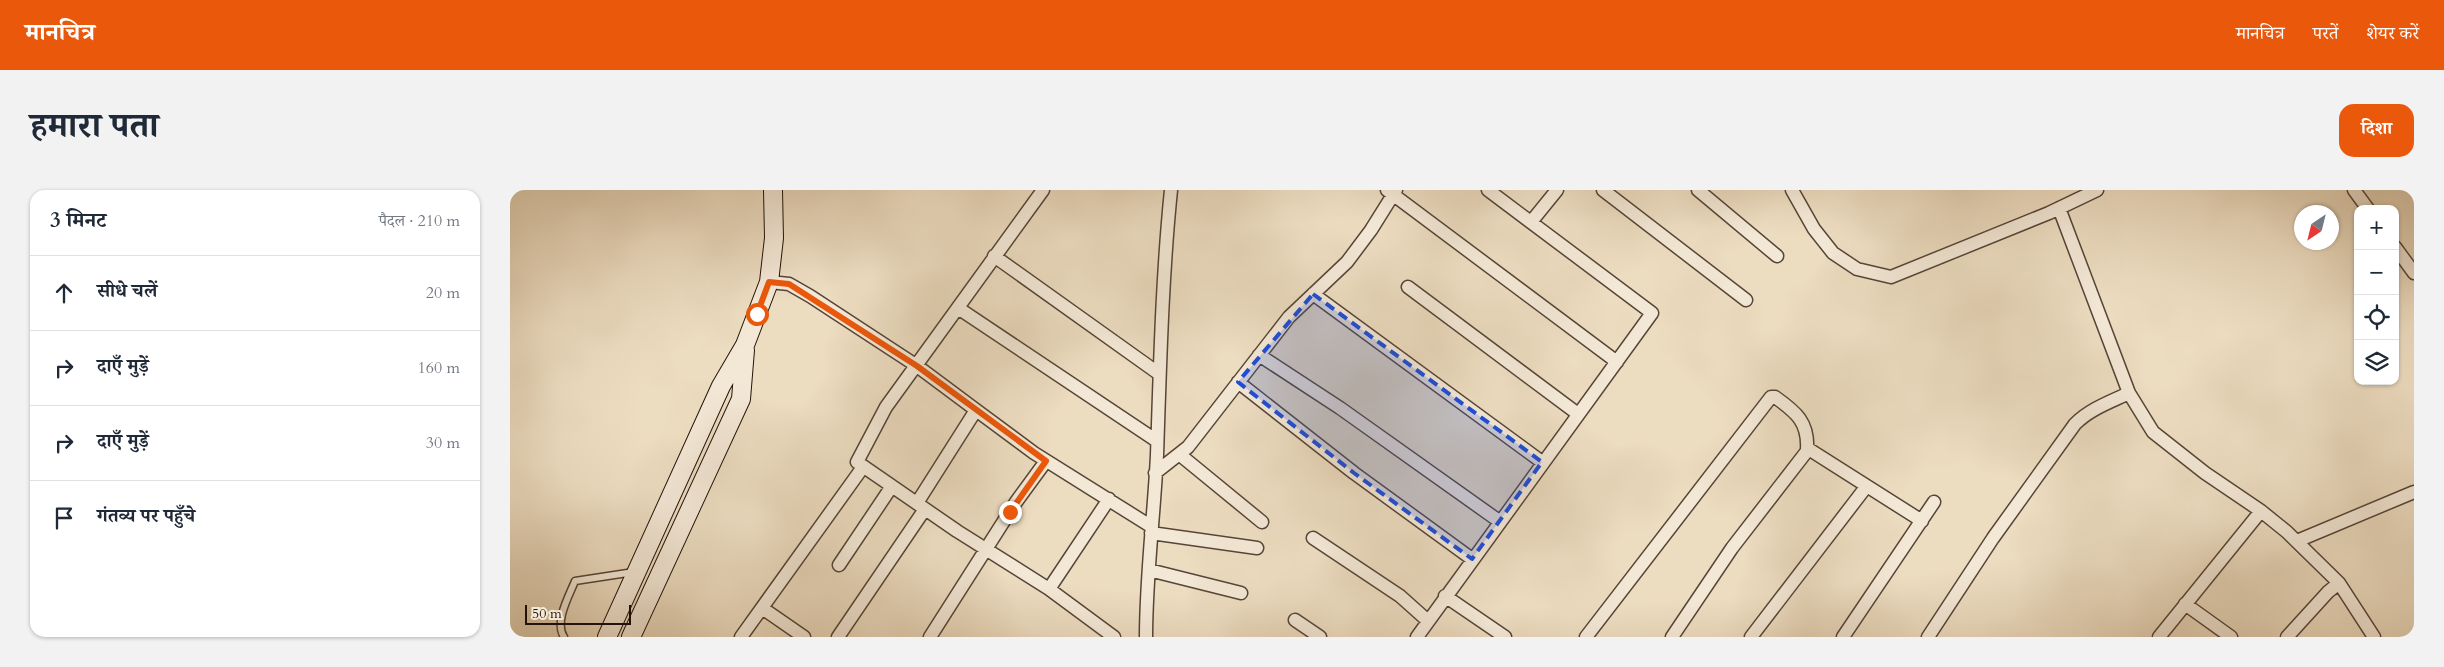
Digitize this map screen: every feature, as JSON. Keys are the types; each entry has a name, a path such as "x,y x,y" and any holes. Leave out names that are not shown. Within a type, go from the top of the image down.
{"main road":[{"path":"607,637 721,386 746,345 769,282 774,238 774,190"},
{"path":"631,637 741,399 746,345"}],"street":[{"path":"1043,190 886,407 857,462 985,549 1049,589 1114,637"},
{"path":"1146,637 1148,570 1156,473 1158,373 1164,260 1171,190"},
{"path":"1417,637 1542,462 1651,317 1651,311 1488,190"},
{"path":"1531,222 1557,190"},
{"path":"1603,190 1746,300"},
{"path":"1698,190 1777,256"},
{"path":"1792,190 1814,228 1833,253 1857,269 1891,277 2059,208 2097,190"},
{"path":"2354,190 2365,205"},
{"path":"1156,473 1188,447 1290,317 1347,262 1371,230 1392,192 1617,362"},
{"path":"2059,208 2129,393 2153,432 2205,473 2261,511 2297,542 2339,583 2374,637"},
{"path":"2397,250 2414,273"},
{"path":"994,256 1158,373"},
{"path":"769,282 789,284 810,296 917,366 1046,461 1109,499 1152,530 1257,548"},
{"path":"1408,287 1578,414"},
{"path":"1313,294 1542,462"},
{"path":"958,308 1157,441"},
{"path":"1259,355 1340,408 1499,521"},
{"path":"1238,382 1354,473 1472,559"},
{"path":"1928,637 1993,538 2075,424 2084,415 2129,393"},
{"path":"1586,637 1771,397 1775,397 1798,414 1804,425 1808,448 1804,456 1736,542 1672,637"},
{"path":"838,637 921,506 976,410"},
{"path":"1808,448 1866,487 1922,521"},
{"path":"1180,454 1262,522"},
{"path":"930,637 985,549 1028,484 1046,461"},
{"path":"741,637 852,485 863,467"},
{"path":"839,565 892,486"},
{"path":"1751,637 1866,487"},
{"path":"2297,542 2414,492"},
{"path":"1049,589 1109,499"},
{"path":"1843,637 1934,502"},
{"path":"2160,637 2261,511"},
{"path":"1313,538 1400,596 1428,621"},
{"path":"1148,570 1241,593"},
{"path":"2287,637 2328,592 2339,583"},
{"path":"1445,596 1505,637"},
{"path":"2185,604 2231,637"},
{"path":"762,608 804,637"},
{"path":"1295,620 1320,637"}],"lane":[{"path":"564,637 561,632 564,608 575,581 637,571"}],"highlighted area":[{"path":"1313,294 1542,462 1472,559 1354,473 1238,382"}],"route":[{"path":"757,314 769,282 789,284 917,366 1046,461 1010,512"}]}
